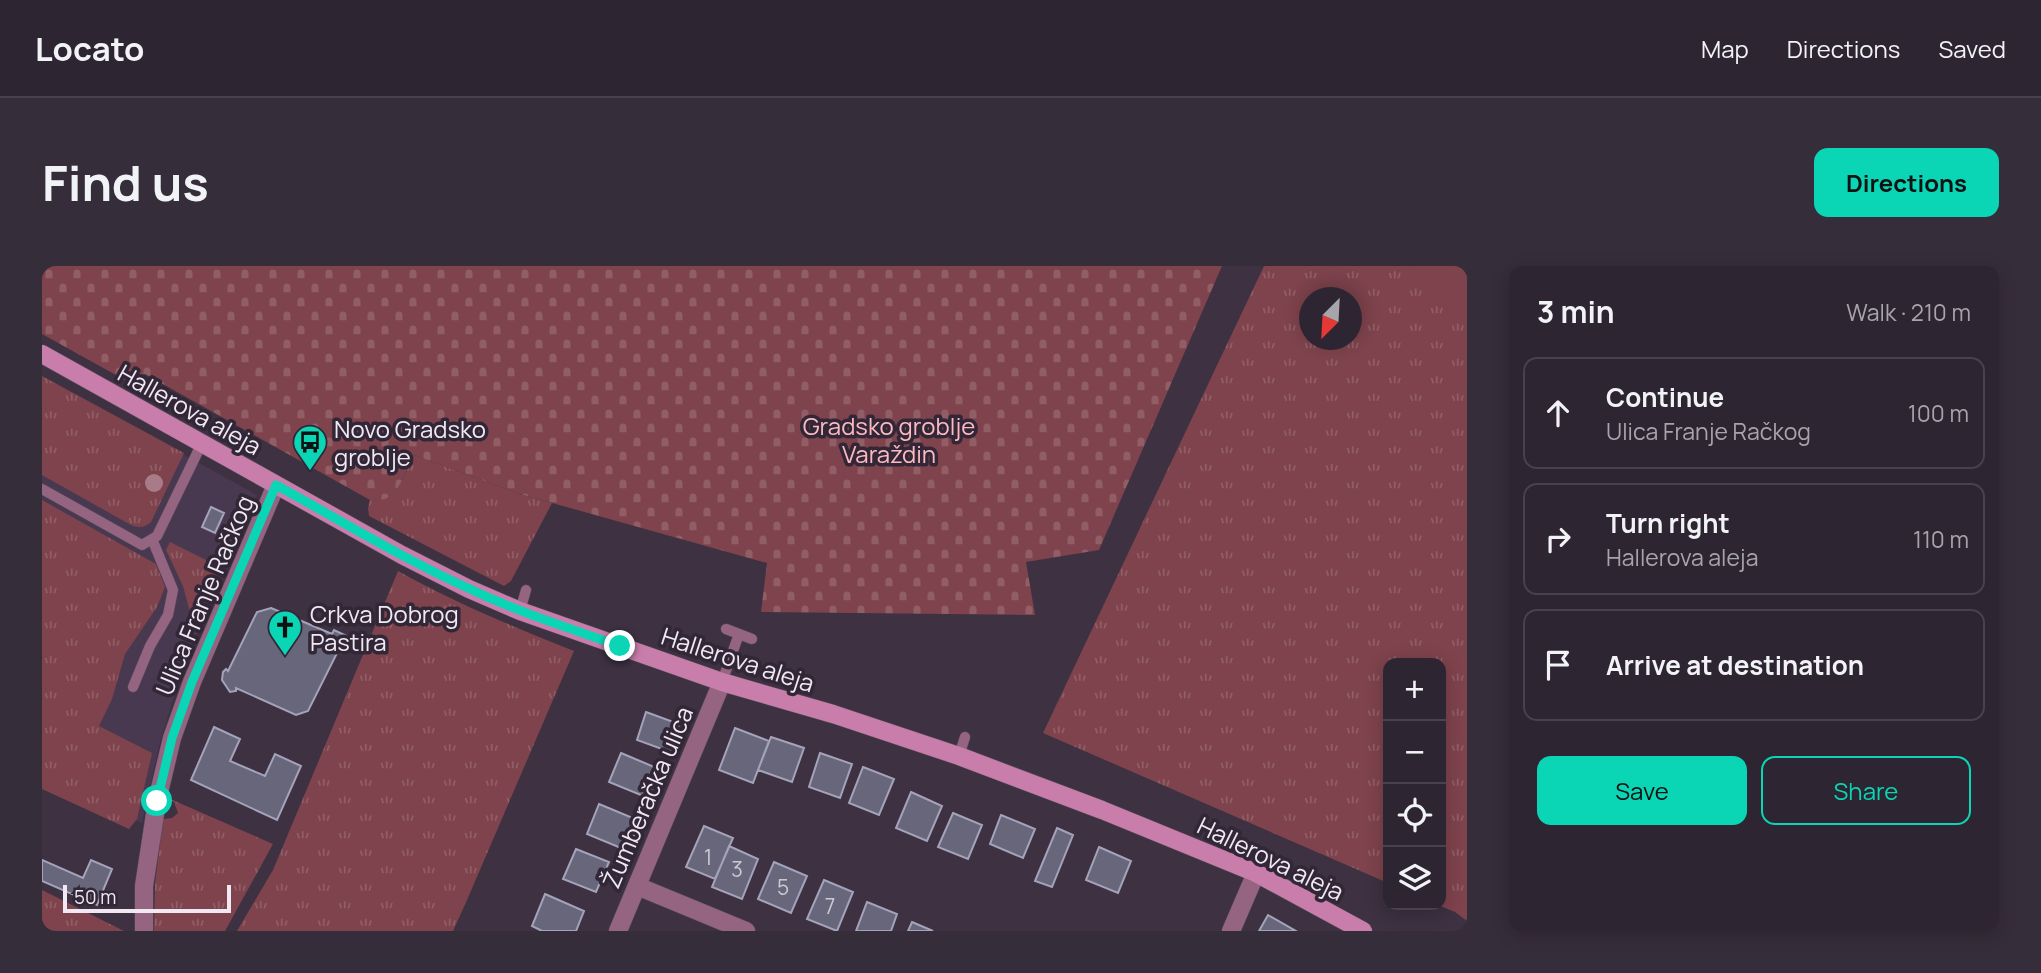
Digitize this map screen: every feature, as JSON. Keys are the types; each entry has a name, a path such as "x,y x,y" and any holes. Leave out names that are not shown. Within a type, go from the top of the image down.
{"main road":[{"name":"Hallerova aleja","path":"42,354 402,555 469,589 520,611 722,682 834,714 959,756 1102,810 1255,873 1363,931"}],"street":[{"name":"Ulica Franje Račkog","path":"144,931 146,874 157,801 172,738 192,682 276,485"},
{"name":"Žumberačka ulica","path":"618,931 722,682"},
{"path":"1231,931 1255,873"},
{"path":"637,886 746,931"}],"lane":[{"path":"42,489 142,545 157,536 202,443"},
{"path":"133,687 150,646 168,615 173,590 152,539"},
{"path":"520,611 526,590"},
{"path":"726,629 752,639"},
{"path":"722,682 739,634"},
{"path":"959,756 965,737"}],"shaded area":[{"path":"42,376 257,495 226,560 182,671 160,742 142,823 42,779"}],"green space":[{"name":"Gradsko groblje Varaždin","path":"42,266 1222,266 1099,550 1026,562 1035,615 761,612 767,563 520,494 414,455 393,493 387,498 370,500 145,374 125,380 42,334"},
{"path":"1264,266 1467,266 1467,921 1446,908 1446,658 1383,658 1383,881 1043,733"},
{"path":"1409,266 1467,266 1467,298 1456,316"},
{"path":"42,376 184,453 151,522 141,527 131,525 42,475"},
{"path":"414,455 552,503 511,581 504,586 369,516 370,500 379,500 393,493"},
{"path":"42,500 156,564 165,587 157,607 125,654 112,699 99,726 152,753 137,819 129,829 42,789"},
{"path":"170,542 220,567 194,627 183,586 166,550"},
{"path":"398,571 507,624 574,651 467,900 453,931 237,931 273,870"},
{"path":"168,798 273,844 225,931 154,931 155,883 163,819 172,818 178,813 174,802"},
{"path":"42,890 124,931 42,931"}],"building":[{"path":"211,507 224,513 215,533 202,527"},
{"name":"Crkva Dobrog Pastira","path":"271,608 332,634 334,630 349,637 341,653 338,651 308,711 296,715 236,688 236,691 230,692 222,680 223,672 226,669 228,671 257,612"},
{"path":"646,712 679,724 670,752 637,740"},
{"path":"214,727 240,739 230,761 265,776 275,754 301,766 277,820 191,780"},
{"path":"735,728 769,741 753,783 719,770"},
{"path":"771,737 804,748 792,782 758,770"},
{"path":"621,753 659,769 648,798 609,782"},
{"path":"820,753 852,764 840,798 809,787"},
{"path":"863,767 894,779 879,815 849,803"},
{"path":"911,792 942,806 927,841 896,828"},
{"path":"599,804 640,821 628,851 587,834"},
{"path":"953,813 982,825 968,859 938,847"},
{"path":"1001,815 1035,829 1023,858 990,844"},
{"path":"704,826 733,838 715,879 686,867"},
{"path":"1057,828 1073,835 1052,887 1035,881"},
{"path":"729,846 758,859 742,899 712,887"},
{"path":"1099,847 1131,861 1118,893 1086,880"},
{"path":"576,849 609,862 596,892 563,879"},
{"path":"42,860 83,878 91,860 112,869 97,905 42,881"},
{"path":"774,862 807,876 791,913 758,899"},
{"path":"824,880 853,892 837,931 807,919"},
{"path":"545,894 584,911 576,931 542,931 532,926"},
{"path":"867,902 897,914 891,931 856,931"},
{"path":"1268,915 1296,931 1259,931"},
{"path":"912,922 933,931 908,931"}],"place":[{"name":"Novo Gradsko groblje","path":"310,472"},
{"name":"Crkva Dobrog Pastira","path":"285,657"}],"route":[{"path":"157,801 172,738 192,682 276,485 469,589 520,611 620,646"}]}
